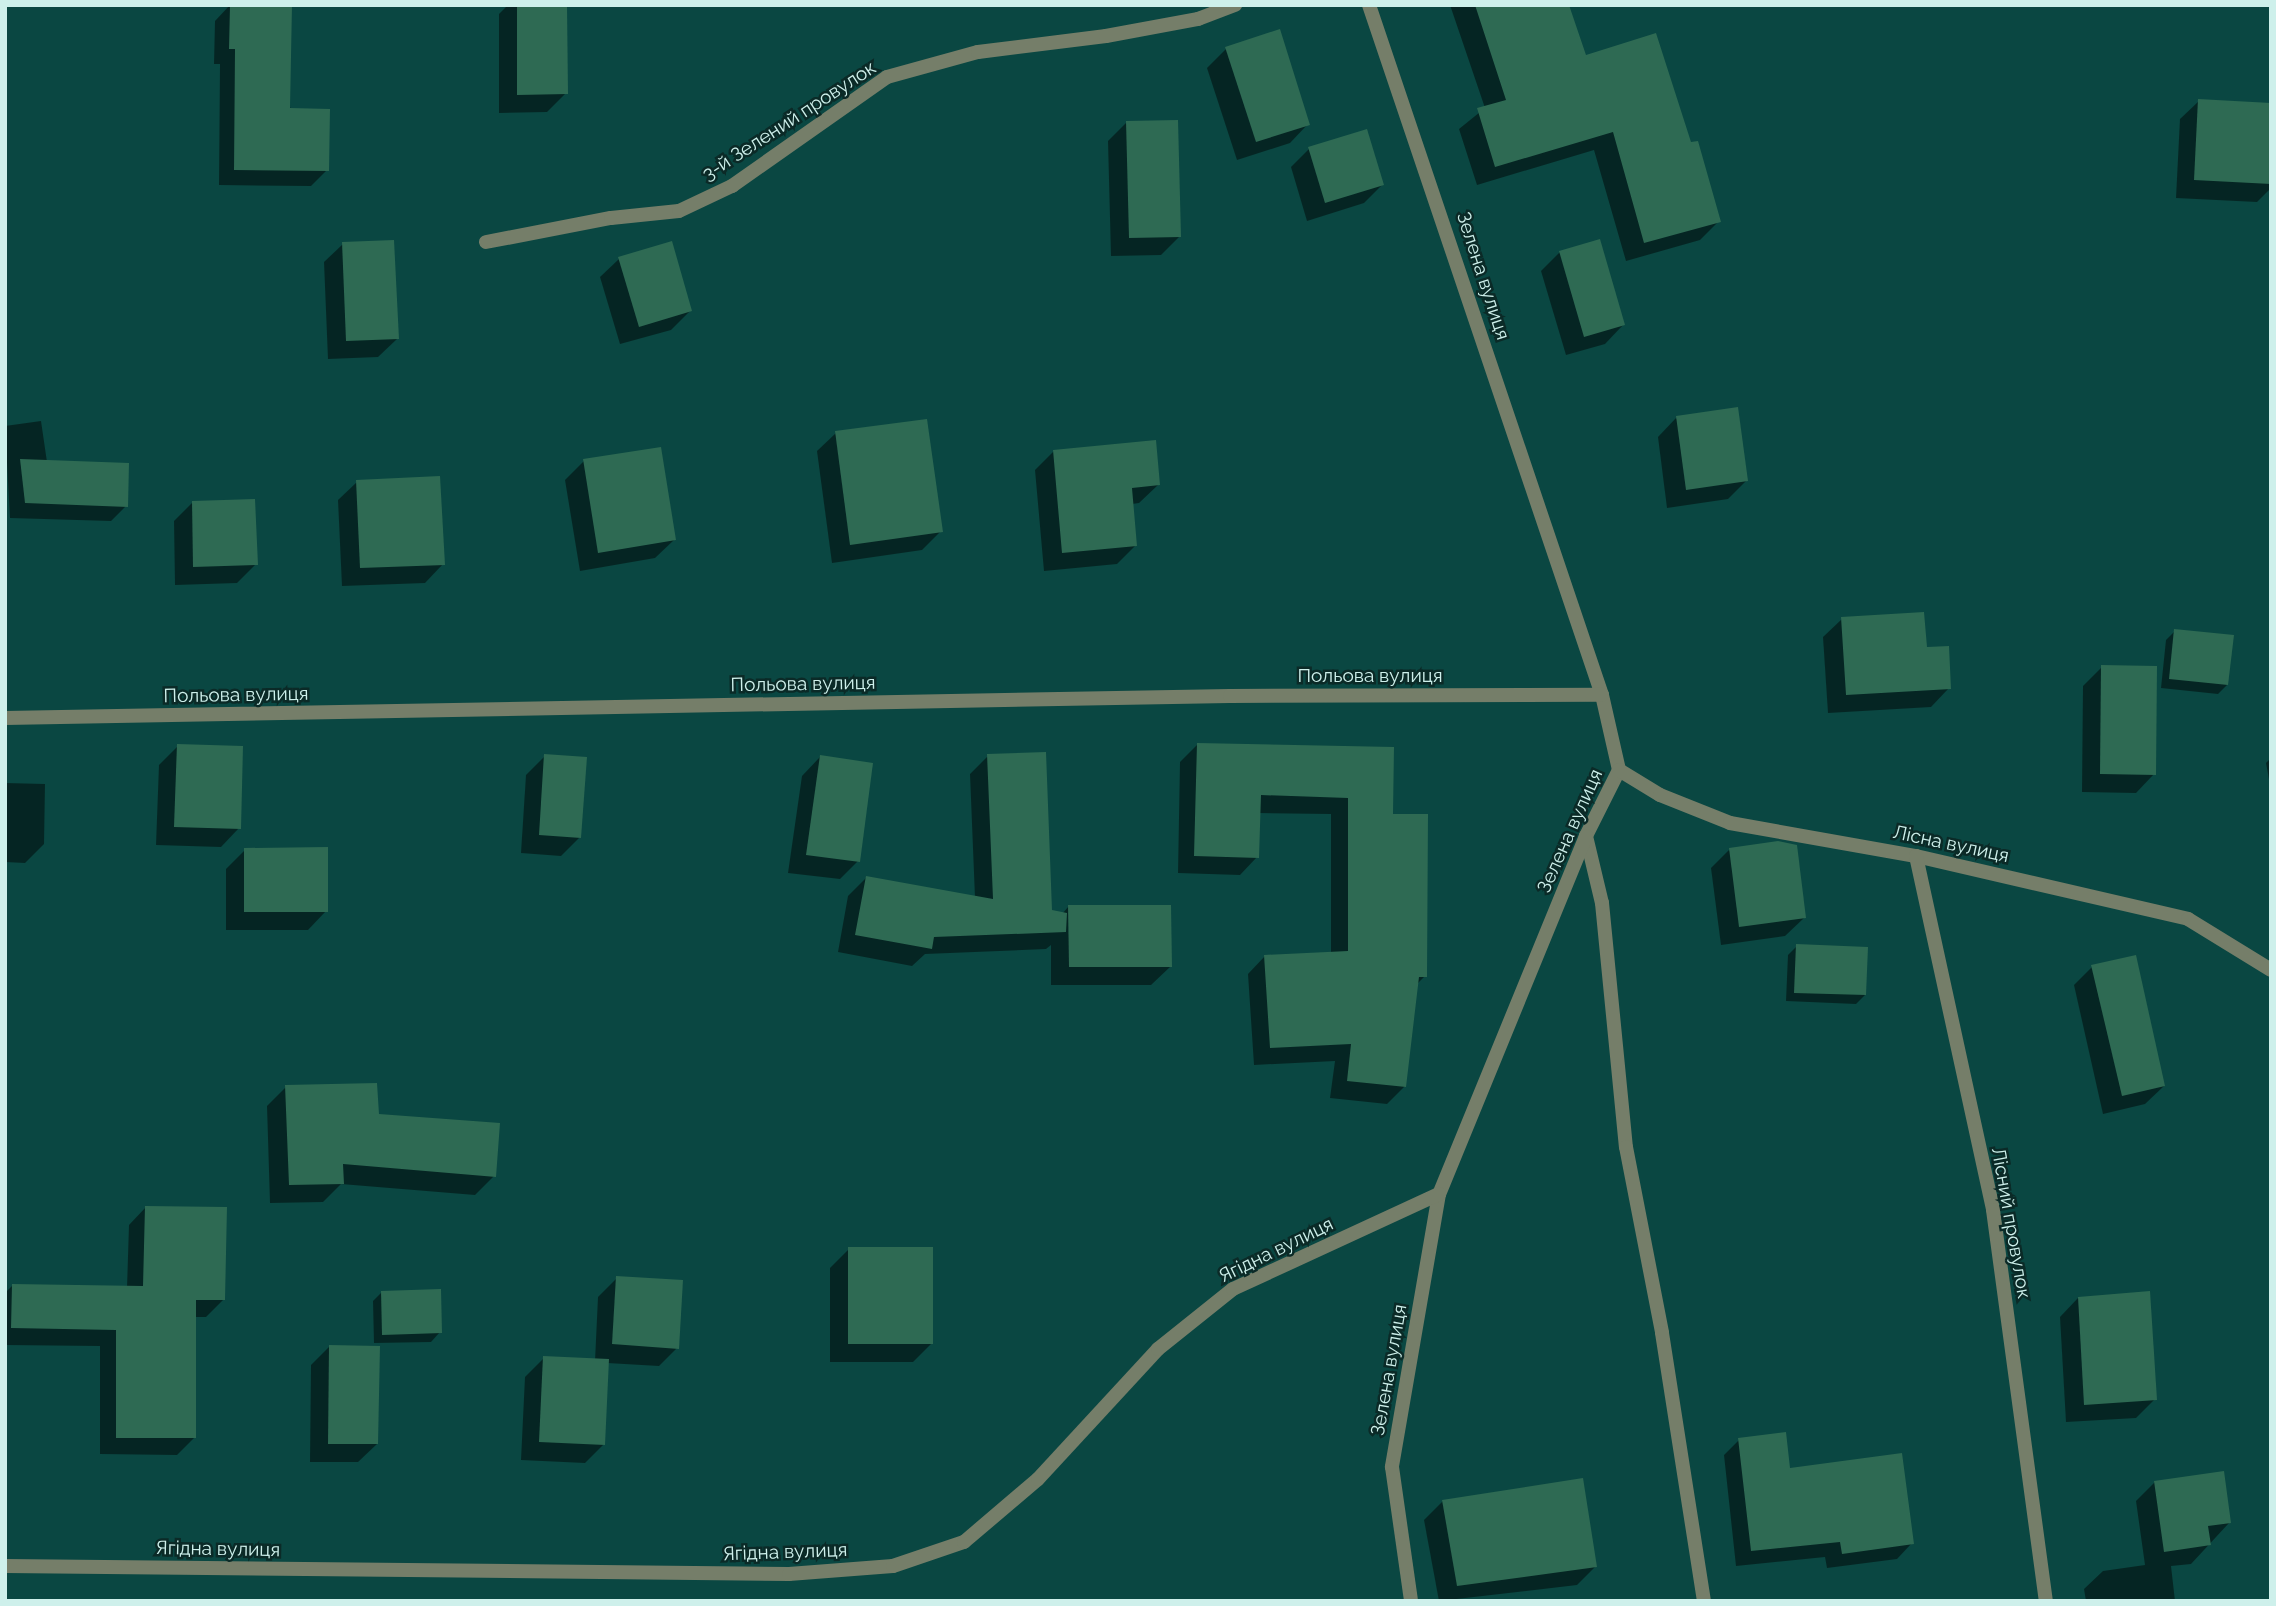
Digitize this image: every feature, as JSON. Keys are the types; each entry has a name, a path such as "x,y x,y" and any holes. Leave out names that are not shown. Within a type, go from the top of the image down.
{"street":[{"name":"3-й Зелений провулок","path":"486,242 611,218 679,211 732,186 887,77 978,52 1106,36 1198,19 1236,5"},
{"name":"Зелена вулиця","path":"1369,5 1602,695 1619,770 1586,836 1439,1194 1392,1467 1411,1601"},
{"name":"Польова вулиця","path":"5,718 1230,696 1602,695"},
{"name":"Лісна вулиця","path":"1619,770 1660,795 1730,824 1916,856 2188,919 2271,970"},
{"path":"1586,836 1602,903 1626,1147 1662,1333 1704,1601"},
{"name":"Лісний провулок","path":"1916,856 1993,1210 2046,1601"},
{"name":"Ягідна вулиця","path":"5,1566 775,1574 893,1566 964,1542 1038,1479 1158,1349 1233,1289 1439,1194"}],"building":[{"path":"230,5 292,5 290,108 330,109 329,171 234,170 235,49 229,49"},
{"path":"517,5 567,5 568,94 517,95"},
{"path":"1475,5 1569,5 1586,55 1656,33 1691,142 1698,141 1721,222 1644,243 1613,132 1495,167 1477,108 1506,100"},
{"path":"1280,29 1310,125 1256,142 1225,47"},
{"path":"2198,99 2271,103 2271,184 2194,180"},
{"path":"1178,120 1181,237 1129,238 1126,121"},
{"path":"1367,129 1384,185 1325,203 1308,147"},
{"path":"1600,239 1625,325 1584,337 1559,251"},
{"path":"394,240 399,339 346,341 342,242"},
{"path":"672,241 692,311 639,327 618,257"},
{"path":"1738,407 1748,481 1686,490 1676,416"},
{"path":"927,419 943,532 850,545 835,431"},
{"path":"1156,440 1160,485 1132,488 1137,546 1062,553 1053,450"},
{"path":"661,447 676,540 598,553 583,459"},
{"path":"20,459 129,463 128,507 25,503"},
{"path":"440,476 445,565 360,568 356,480"},
{"path":"255,499 258,565 193,567 192,501"},
{"path":"1924,612 1927,647 1949,646 1951,689 1846,695 1841,617"},
{"path":"2174,629 2234,635 2228,685 2169,679"},
{"path":"2101,665 2157,666 2156,775 2100,774"},
{"path":"1197,743 1394,747 1393,814 1428,814 1427,977 1419,977 1406,1087 1347,1081 1351,1044 1270,1048 1264,955 1348,951 1348,798 1261,795 1259,858 1194,856"},
{"path":"177,744 243,746 241,829 174,827"},
{"path":"1046,752 1052,910 1067,913 1066,932 934,937 932,949 855,935 866,876 993,899 987,754"},
{"path":"544,754 587,757 581,838 539,835"},
{"path":"820,755 873,763 860,862 806,855"},
{"path":"1778,841 1797,845 1806,918 1739,927 1729,848"},
{"path":"328,847 328,912 244,912 244,848"},
{"path":"1068,905 1171,905 1172,967 1069,967"},
{"path":"1796,944 1868,947 1866,995 1794,993"},
{"path":"2136,955 2165,1086 2122,1096 2091,965"},
{"path":"377,1083 379,1114 500,1123 496,1177 343,1164 344,1184 289,1185 285,1085"},
{"path":"145,1206 227,1207 225,1300 196,1300 196,1438 116,1438 116,1330 11,1328 12,1284 143,1286"},
{"path":"848,1247 933,1247 933,1344 848,1344"},
{"path":"616,1276 683,1280 679,1349 612,1344"},
{"path":"441,1289 442,1333 382,1335 381,1291"},
{"path":"2150,1291 2157,1400 2084,1405 2078,1297"},
{"path":"329,1345 380,1346 378,1444 328,1444"},
{"path":"543,1356 609,1359 605,1445 539,1442"},
{"path":"1786,1432 1790,1468 1902,1453 1914,1544 1842,1554 1840,1542 1751,1551 1738,1438"},
{"path":"2224,1471 2231,1523 2208,1526 2211,1545 2164,1552 2154,1481"},
{"path":"1583,1478 1597,1567 1457,1586 1442,1500"}]}
